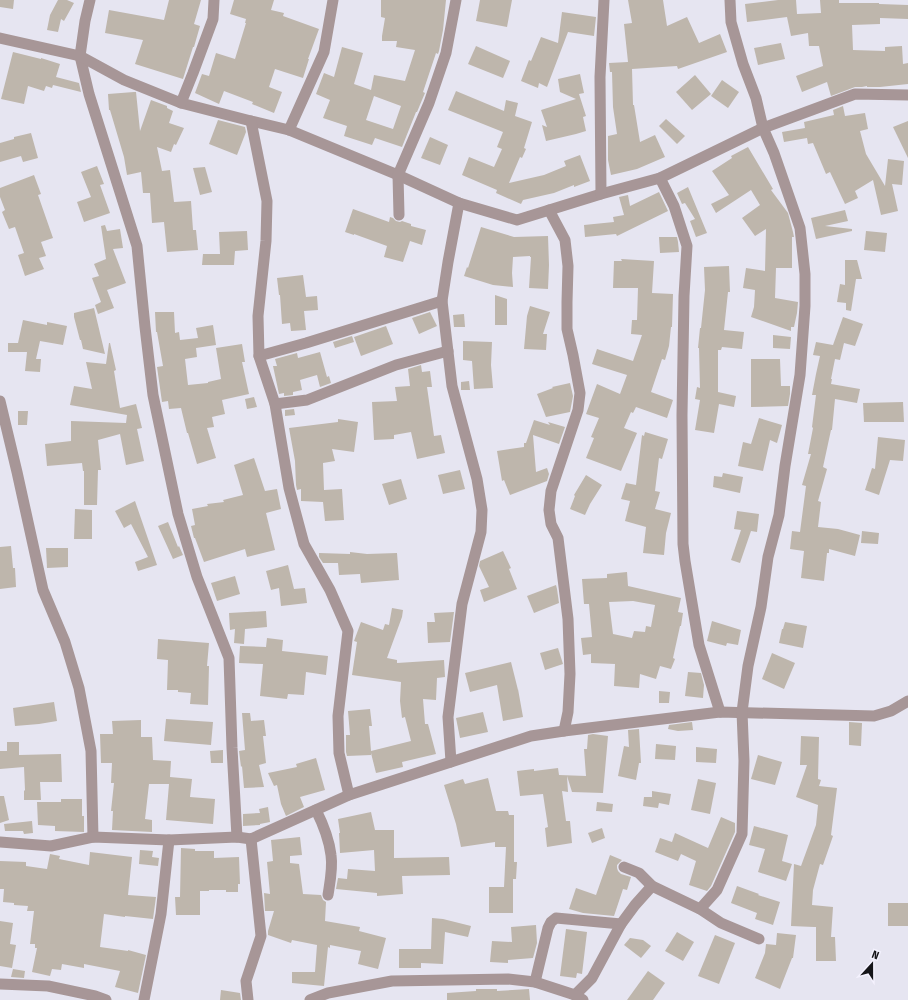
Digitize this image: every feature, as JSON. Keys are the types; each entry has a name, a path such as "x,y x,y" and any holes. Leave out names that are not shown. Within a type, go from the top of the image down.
{"street":[{"path":"90,0 84,22 80,56 89,94 137,246 153,395 178,514 196,577 229,658 237,837"},
{"path":"181,103 213,19 214,0"},
{"path":"290,130 324,52 334,0"},
{"path":"399,215 398,175 429,103 446,53 456,0"},
{"path":"601,194 600,77 604,0"},
{"path":"700,909 717,890 742,834 744,761 742,712 748,666 761,607 768,557 779,514 785,466 800,375 805,306 806,274 800,228 774,153 763,128 756,98 743,64 731,22 730,0"},
{"path":"0,38 80,56 124,80 181,103 290,130 398,175 458,203 518,220 601,194 660,178 763,128 855,94 908,95"},
{"path":"251,121 267,201 266,241 258,316 259,356 275,404 289,488 304,544 330,590 348,631 338,716 339,753 349,795"},
{"path":"660,178 674,206 687,246 684,296 682,407 683,544 699,646 720,712"},
{"path":"451,762 448,717 461,611 481,532 482,510 478,479 452,386 442,301 458,203"},
{"path":"549,210 565,240 568,266 567,329 580,393 578,410 551,491 549,510 551,524 558,538 568,619 570,674 568,712 564,731"},
{"path":"259,356 442,301"},
{"path":"275,404 307,400 396,364 448,350"},
{"path":"0,401 42,590 65,642 79,688 91,751 93,837"},
{"path":"0,842 51,846 93,837 169,840 237,837 251,838 349,795 531,736 720,712 874,716 891,710 908,701"},
{"path":"316,810 324,828 331,855 331,876 328,895"},
{"path":"248,1000 246,981 261,936 251,838"},
{"path":"144,1000 161,914 169,840"},
{"path":"624,866 639,873 652,886 700,909 721,923 759,939"},
{"path":"310,1000 328,993 392,980 508,979 535,982 579,998 592,978 621,924 652,886"},
{"path":"535,982 548,928 551,922 556,918 621,924"},
{"path":"0,984 48,986 95,996 106,1000"}],"building":[{"path":"0,0 14,0 13,9 0,7"},
{"path":"58,0 67,0 74,3 64,21 61,19 58,32 47,30 50,15"},
{"path":"169,0 201,0 194,24 200,26 183,79 135,64 143,40 105,33 109,10 164,20"},
{"path":"234,0 274,0 271,10 284,13 283,16 319,29 303,78 275,69 269,87 282,92 274,113 252,104 253,102 224,91 219,104 195,93 202,74 209,76 216,53 235,59 246,19 230,14"},
{"path":"381,0 446,0 439,51 438,54 436,53 423,92 425,93 402,147 375,138 372,145 344,136 347,126 323,118 330,100 316,94 324,73 334,77 342,47 363,53 354,84 371,90 374,75 405,81 415,50 396,47 397,41 382,41 385,18 381,17","holes":["374,96 401,106 393,129 366,120"]},
{"path":"480,0 512,0 507,27 476,21"},
{"path":"628,0 663,0 667,26 687,17 699,43 720,34 727,52 678,69 677,66 632,69 633,105 640,142 655,135 665,157 637,169 611,175 608,160 608,136 617,134 613,107 612,72 610,72 609,63 628,62 624,24 632,23"},
{"path":"778,0 796,0 797,14 821,13 820,0 839,0 839,3 908,5 908,19 880,18 880,24 852,25 853,50 885,51 885,47 902,46 903,64 908,63 908,84 880,87 855,87 831,96 827,82 802,92 796,76 823,66 819,46 809,46 808,33 791,36 787,17 747,22 745,4"},
{"path":"562,12 596,17 594,36 568,32 547,87 539,83 538,88 521,81 529,60 531,61 541,37 558,43"},
{"path":"781,43 785,59 758,65 754,48"},
{"path":"476,46 510,61 503,78 468,64"},
{"path":"13,52 60,64 56,77 79,83 81,92 53,85 52,88 46,86 44,91 28,86 24,104 1,99"},
{"path":"580,74 584,93 579,94 586,116 583,117 586,131 546,141 542,125 547,127 541,110 576,99 560,92 558,79"},
{"path":"695,75 711,94 692,110 676,92"},
{"path":"722,80 739,92 728,108 711,96"},
{"path":"456,91 504,111 506,100 518,103 515,116 532,122 524,148 526,149 522,158 520,157 509,183 544,175 566,166 564,161 580,155 590,181 574,187 574,185 554,193 523,200 521,204 496,193 497,190 462,175 469,157 494,167 502,149 497,147 503,132 448,110"},
{"path":"136,92 140,131 151,100 167,106 167,108 173,111 169,123 184,128 171,152 157,147 162,171 170,170 174,202 191,201 193,230 196,230 198,250 167,252 164,222 152,223 150,193 143,193 141,172 127,175 124,157 109,110 108,94"},
{"path":"843,106 845,116 865,113 868,129 860,131 866,154 885,186 888,159 904,161 902,185 892,184 898,211 881,215 873,180 855,191 858,198 845,204 830,172 826,174 813,143 808,144 807,138 784,142 782,132 805,128 804,122 834,115 833,110"},
{"path":"666,119 685,136 677,144 659,126"},
{"path":"218,120 245,127 246,132 237,155 209,144"},
{"path":"908,121 908,158 893,127"},
{"path":"31,133 38,158 23,162 21,156 0,162 0,143 14,139 14,137"},
{"path":"430,137 448,145 440,165 421,158"},
{"path":"748,147 773,189 771,190 788,213 793,232 792,268 776,268 775,298 798,302 794,327 791,327 791,331 751,317 754,307 755,290 743,288 746,268 765,271 766,229 755,236 742,218 760,205 751,190 716,213 711,204 729,195 712,171 732,158 731,156"},
{"path":"97,166 104,184 100,185 110,213 84,222 77,202 91,197 81,172"},
{"path":"205,167 212,192 200,195 193,168"},
{"path":"34,175 41,194 38,195 53,238 41,242 46,256 39,258 44,269 25,276 18,255 24,253 15,227 9,229 2,212 5,210 0,197 0,188"},
{"path":"688,187 707,233 696,237 690,221 695,219 685,203 682,204 677,193"},
{"path":"659,192 668,211 617,236 616,234 585,237 584,225 614,222 613,217 624,215 619,197 628,195 630,206"},
{"path":"353,209 389,222 390,217 396,221 402,221 411,224 411,226 426,230 422,245 410,241 403,262 384,257 387,246 345,232"},
{"path":"845,210 848,221 825,226 852,229 852,231 816,239 811,218"},
{"path":"105,225 107,231 120,229 123,248 113,249 126,283 107,290 114,308 98,314 95,305 101,302 92,278 99,276 94,264 106,259 101,226"},
{"path":"481,227 514,237 548,236 548,289 529,288 530,256 513,257 513,287 493,285 464,276"},
{"path":"247,231 248,250 235,251 234,265 202,265 203,254 220,254 219,232"},
{"path":"866,231 887,233 885,252 864,250"},
{"path":"659,237 677,237 679,252 660,253"},
{"path":"621,259 654,261 652,293 673,294 672,327 669,346 665,360 662,359 651,392 673,400 667,418 636,407 633,413 631,412 624,428 637,433 621,471 586,458 594,438 591,437 599,418 586,414 597,384 620,394 627,375 592,364 597,349 633,361 642,335 631,334 632,320 637,320 638,288 613,288 614,261 622,261"},
{"path":"845,260 857,260 862,279 856,279 851,311 846,310 846,303 837,302 840,284 845,285"},
{"path":"729,266 730,292 728,292 724,330 744,332 742,349 722,347 721,350 718,350 718,392 736,396 734,407 719,404 714,433 695,430 700,400 695,399 697,387 700,388 698,348 705,290 704,267"},
{"path":"303,275 306,297 317,296 318,310 304,311 306,330 291,331 290,323 282,324 277,278"},
{"path":"495,295 507,299 507,325 495,325"},
{"path":"530,306 550,312 543,334 547,334 546,350 524,349 527,316"},
{"path":"94,308 105,354 83,349 74,317 74,313"},
{"path":"155,312 174,312 175,333 179,332 180,340 198,338 196,328 213,325 216,345 196,348 197,357 185,359 188,385 208,383 221,379 216,348 242,344 245,362 242,362 249,394 222,400 225,414 212,417 214,427 207,428 216,458 197,464 181,408 169,409 168,401 162,402 157,367 163,366 156,332"},
{"path":"430,312 437,326 419,334 412,318"},
{"path":"464,314 465,327 454,327 453,315"},
{"path":"843,317 863,324 855,346 844,343 840,360 835,359 831,384 860,389 857,403 835,399 832,430 823,467 827,469 818,501 821,502 818,527 838,529 860,535 855,556 829,549 829,553 827,553 824,581 801,578 804,551 790,549 792,531 800,532 806,486 802,485 811,454 808,454 813,428 816,395 812,395 820,356 813,355 816,342 833,345"},
{"path":"23,320 47,325 47,322 67,326 63,345 40,341 36,359 41,359 40,372 25,371 27,352 8,352 8,343 18,343"},
{"path":"386,326 393,344 361,356 354,337"},
{"path":"773,335 791,337 790,349 773,348"},
{"path":"352,336 354,342 335,348 333,342"},
{"path":"463,341 492,342 491,365 493,388 474,389 472,361 463,360"},
{"path":"109,343 116,370 114,371 120,408 136,404 142,428 137,429 144,461 126,465 120,434 98,440 101,470 98,470 97,505 84,505 84,471 82,463 47,466 45,444 71,441 71,421 126,423 127,415 70,405 74,386 92,389 86,362 106,364"},
{"path":"320,352 327,377 329,376 331,383 320,387 317,375 300,380 302,390 293,392 293,395 284,396 284,393 279,394 273,366 277,366 275,359 297,353 298,358"},
{"path":"751,359 780,359 781,386 790,386 788,406 751,407"},
{"path":"421,365 422,372 430,371 432,387 427,387 434,436 441,435 445,453 417,459 411,432 394,435 394,439 374,440 372,402 397,401 395,387 410,386 408,369"},
{"path":"469,381 470,390 461,390 461,382"},
{"path":"570,383 573,396 570,412 546,417 537,394 553,388 552,387"},
{"path":"254,397 257,407 247,409 245,399"},
{"path":"903,402 904,422 864,422 863,403"},
{"path":"294,409 295,415 285,416 285,410"},
{"path":"18,411 28,411 27,425 18,425"},
{"path":"759,418 782,425 777,443 770,440 763,471 738,466 743,442 751,444"},
{"path":"338,419 358,422 354,452 332,449 335,461 323,463 324,490 342,489 344,520 325,521 323,502 301,501 301,489 297,490 296,485 295,461 289,428 338,422"},
{"path":"534,420 550,425 548,422 565,427 559,444 533,435 536,472 547,468 549,474 547,481 510,495 504,480 502,481 497,451 524,447 524,443 526,443"},
{"path":"645,432 668,439 662,459 659,458 655,491 660,492 655,509 671,513 666,533 664,555 643,553 646,527 625,521 630,501 621,499 626,483 636,485 642,435 644,436"},
{"path":"878,437 905,440 903,461 890,460 879,495 865,490 872,468 875,469"},
{"path":"254,458 265,491 277,489 281,509 266,513 275,550 247,557 245,549 204,562 194,538 191,526 195,525 192,509 208,506 207,504 224,502 223,500 243,495 234,465"},
{"path":"460,470 465,489 443,494 438,475"},
{"path":"723,473 743,477 740,493 713,487 714,476 722,477"},
{"path":"586,475 602,485 585,515 570,509 575,496 574,495"},
{"path":"401,479 407,499 389,505 382,484"},
{"path":"135,501 157,565 138,571 135,562 148,557 131,524 124,528 115,511"},
{"path":"75,509 92,510 92,539 74,539"},
{"path":"737,511 759,514 757,532 751,531 740,563 731,560 741,530 734,529"},
{"path":"168,522 178,547 179,546 183,555 173,559 158,526"},
{"path":"862,531 879,533 878,544 861,543"},
{"path":"11,546 13,568 15,568 16,587 0,589 0,547"},
{"path":"46,548 68,548 68,567 47,568"},
{"path":"503,551 511,568 509,569 517,589 484,602 480,590 489,587 479,566 480,561"},
{"path":"350,552 367,554 397,553 399,580 361,583 360,574 339,575 338,563 323,563 319,557 319,553 350,554"},
{"path":"288,565 294,589 305,588 307,603 281,606 279,588 271,590 266,571"},
{"path":"627,572 628,586 681,598 678,612 683,613 673,658 675,659 671,669 660,666 656,679 640,674 639,688 614,686 615,664 591,663 591,654 583,655 581,638 592,637 589,604 584,604 582,579 607,578 607,574","holes":["633,601 655,605 651,627 646,626 645,632 634,631 632,638 613,634 609,602"]},
{"path":"235,576 240,594 217,601 211,583"},
{"path":"556,585 559,603 534,613 527,596"},
{"path":"392,608 403,610 402,617 387,658 397,660 397,663 444,660 445,677 437,678 436,700 423,699 425,724 428,724 436,754 402,762 403,767 376,773 371,753 371,755 347,756 346,735 350,735 348,711 370,709 372,726 369,726 371,751 411,741 405,717 402,718 400,701 401,682 352,675 357,642 354,641 361,622 383,630 385,624 389,625"},
{"path":"266,611 267,627 245,629 244,644 234,643 235,629 230,630 229,613"},
{"path":"454,612 450,642 428,643 427,622 435,622 434,613"},
{"path":"712,621 741,630 738,645 727,643 726,646 707,641"},
{"path":"785,622 807,626 803,648 779,643"},
{"path":"267,638 283,640 282,651 328,656 326,675 306,672 304,695 288,694 287,699 260,696 263,664 239,663 240,646 266,647"},
{"path":"158,639 209,643 207,666 209,666 208,705 190,704 191,693 178,692 178,690 167,690 168,660 157,659"},
{"path":"558,648 563,664 545,670 540,653"},
{"path":"772,653 795,663 784,689 762,679"},
{"path":"511,662 523,717 503,721 497,685 470,692 465,673"},
{"path":"688,672 701,673 704,685 703,698 685,696"},
{"path":"659,691 670,692 669,703 659,703"},
{"path":"54,702 57,721 15,726 13,708"},
{"path":"483,712 488,732 460,738 456,718"},
{"path":"242,713 250,713 251,721 264,720 266,736 263,736 266,763 259,765 264,787 244,788 239,751 245,750"},
{"path":"166,719 213,722 211,745 164,741"},
{"path":"141,720 141,737 152,737 153,760 171,761 170,777 192,779 190,797 215,799 213,824 166,820 169,784 149,784 145,819 152,820 152,832 112,830 113,811 111,811 114,783 111,783 112,763 101,763 100,734 113,734 112,721"},
{"path":"692,722 693,730 678,731 668,729 669,725"},
{"path":"849,722 862,723 861,746 849,745"},
{"path":"639,729 641,763 639,763 636,780 618,776 624,746 629,747 628,730"},
{"path":"593,734 608,736 603,793 572,792 567,776 568,792 562,791 566,821 570,821 572,843 547,847 545,828 548,827 543,794 520,796 517,771 534,769 534,771 558,768 559,775 586,776 584,749 587,749 588,735"},
{"path":"801,736 819,737 818,779 821,780 819,786 837,788 831,835 833,836 823,865 820,864 813,890 812,905 833,907 831,937 835,937 836,961 816,961 816,927 791,926 794,864 801,866 816,825 818,805 796,797 807,765 800,765"},
{"path":"7,742 19,742 19,755 61,754 62,782 40,782 41,800 24,800 24,767 0,769 0,751 7,751"},
{"path":"656,744 676,746 675,760 655,759"},
{"path":"696,747 717,749 716,763 696,762"},
{"path":"223,750 223,763 211,763 210,751"},
{"path":"758,755 782,762 775,785 751,779"},
{"path":"316,758 325,790 300,797 304,807 286,816 281,804 277,785 274,786 268,773 297,767 296,764"},
{"path":"488,778 496,811 508,811 509,815 514,815 514,862 517,862 516,879 513,879 513,913 489,913 489,887 504,887 506,847 495,847 495,842 461,847 456,824 444,785 463,779 465,784"},
{"path":"698,779 716,783 710,814 691,810"},
{"path":"652,791 671,794 669,805 659,803 658,808 643,806 644,797 652,797"},
{"path":"0,796 4,796 9,820 0,823"},
{"path":"61,799 82,799 84,832 55,831 55,826 38,825 37,802 61,802"},
{"path":"597,802 613,804 612,812 596,811"},
{"path":"268,807 270,822 260,825 243,826 243,814 260,813 259,809"},
{"path":"371,812 375,830 394,830 394,858 449,857 450,875 402,876 403,894 377,896 377,893 336,889 338,878 347,879 348,869 375,871 374,850 340,853 338,819"},
{"path":"721,817 735,823 735,832 711,886 707,891 689,885 696,861 681,854 678,861 655,852 660,838 672,842 675,833 708,848"},
{"path":"32,821 33,833 24,834 23,831 5,831 4,824"},
{"path":"754,826 788,835 782,861 792,864 786,881 758,872 765,849 749,845"},
{"path":"602,828 605,838 592,843 588,833"},
{"path":"300,837 302,855 290,856 290,863 299,864 303,894 321,895 323,900 326,902 325,921 360,927 359,931 386,938 378,969 358,964 361,951 330,945 330,948 328,947 324,986 292,983 292,972 315,972 317,945 292,940 291,943 268,935 274,911 265,911 264,893 270,894 267,862 273,861 271,840"},
{"path":"181,848 195,849 195,851 214,851 214,858 239,857 240,884 238,884 238,892 226,892 226,890 200,891 200,915 176,915 175,897 180,897"},
{"path":"140,850 153,851 152,857 159,858 158,866 139,864"},
{"path":"90,852 132,857 128,895 156,897 153,919 104,914 100,947 128,950 146,955 138,993 115,987 120,971 84,964 84,968 62,964 61,970 52,969 50,976 32,972 37,948 35,948 35,944 30,944 34,911 27,911 28,906 14,905 14,903 3,902 4,889 0,889 0,861 26,862 26,866 47,869 50,854 60,856 59,859 89,865"},
{"path":"610,855 622,860 617,865 618,871 621,874 631,877 627,890 623,889 614,916 583,913 569,909 576,888 596,895"},
{"path":"737,886 780,902 773,925 755,919 757,913 731,903"},
{"path":"888,903 908,903 908,926 888,926"},
{"path":"432,918 443,919 471,926 468,937 445,932 443,964 421,963 421,968 399,968 399,949 431,949"},
{"path":"0,921 13,923 10,944 16,945 12,968 0,966"},
{"path":"536,925 537,943 533,958 508,960 508,963 490,962 492,941 512,942 511,927"},
{"path":"566,929 587,932 582,974 577,973 576,978 560,976"},
{"path":"677,932 694,942 683,961 665,951"},
{"path":"777,933 796,935 793,958 780,989 755,978 765,953 766,944 776,945"},
{"path":"715,935 735,943 719,984 698,976"},
{"path":"630,938 643,940 651,946 641,958 624,945"},
{"path":"13,969 25,971 24,978 11,977"},
{"path":"648,971 665,983 653,1000 627,1000"},
{"path":"476,989 497,989 497,991 529,989 530,1000 447,1000 447,993 476,991"},
{"path":"221,990 240,993 241,1000 220,1000"}]}
